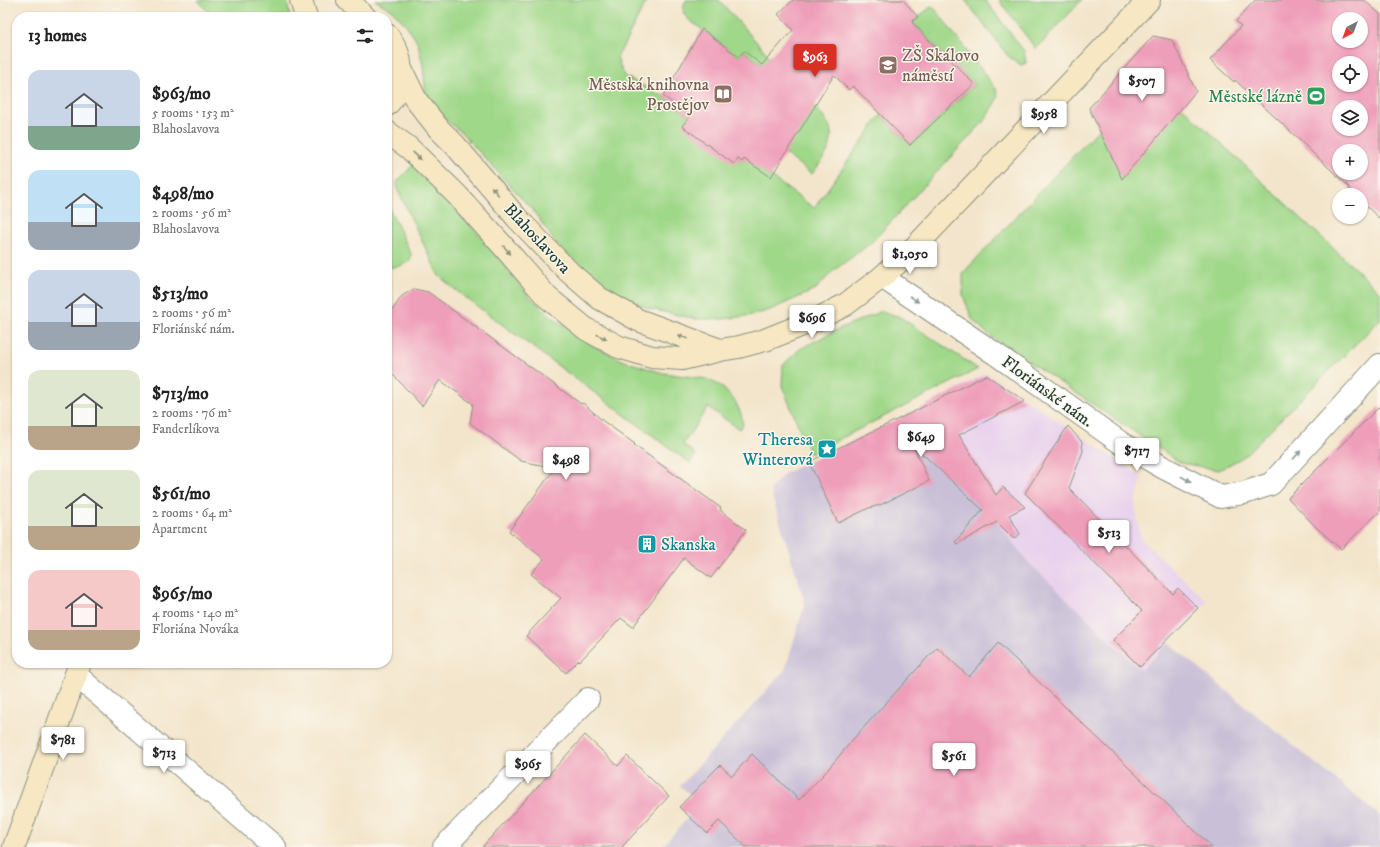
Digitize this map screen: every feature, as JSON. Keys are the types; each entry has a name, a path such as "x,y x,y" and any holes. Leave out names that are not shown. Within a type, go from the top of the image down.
{"main road":[{"path":"301,0 305,12"},
{"path":"348,0 360,12"},
{"name":"Blahoslavova","path":"392,136 409,148 440,178 503,246 547,297 586,329 620,347 652,357 682,359 765,340 817,319 845,305 882,277 915,247 1149,0"},
{"path":"392,43 396,50 401,69 399,86 392,99"},
{"name":"Blahoslavova","path":"401,69 416,100 439,129 455,145 517,218 575,278 599,298 638,320 720,350"},
{"path":"14,847 78,669"}],"street":[{"name":"Floriánské nám.","path":"882,277 997,354 1124,445 1164,468 1221,497 1244,493 1271,484 1380,365"},
{"path":"78,669 275,847"},
{"path":"444,847 588,699"}],"shaded area":[{"path":"986,373 1142,477 1135,505 1141,539 1207,601 1141,670 1026,560 997,522 960,489 913,412"},
{"path":"913,412 960,489 997,522 1026,560 1141,670 1168,643 1380,816 1380,847 662,847 701,803 680,786 785,670 805,603 770,489 785,473"}],"green space":[{"path":"198,0 287,0 289,12 208,12"},
{"path":"375,0 647,0 617,58 624,76 663,96 690,116 742,162 745,158 814,208 881,115 910,145 974,85 912,22 931,7 935,9 996,89 998,97 985,120 871,243 833,271 815,290 770,310 753,315 723,319 697,319 650,309 610,289 579,268 556,243 534,212 461,132 440,115 426,95 423,66 418,43 406,25 392,10"},
{"path":"686,0 719,0 825,119 831,134 831,141 822,161 812,174 785,154 778,77 744,51 739,57 688,19 683,10"},
{"path":"965,0 985,0 1024,51 1026,63 1021,65 1008,56"},
{"path":"999,0 1082,0 1036,49"},
{"path":"1149,76 1380,292 1380,320 1243,457 1219,470 1181,463 989,335 972,319 963,295 963,273"},
{"path":"414,164 484,240 529,296 551,316 590,344 624,361 663,373 707,379 721,386 735,401 741,414 743,425 739,429 708,407 683,444 696,455 690,463 462,295 439,276 398,191 397,182"},
{"path":"392,214 411,254 410,261 400,266 392,267"},
{"path":"882,311 900,317 978,369 810,454 782,386 783,365 800,349 841,328"}],"building":[{"path":"793,0 903,0 918,17 912,22 944,56 946,55 974,84 910,145 853,86 849,90 834,75 771,177 744,159 742,162 738,159 734,164 682,126 690,116 663,96 702,29 739,57 744,51 762,65 793,30 778,14"},
{"name":"Městské lázně","path":"1255,0 1364,0 1380,14 1380,219 1368,208 1368,188 1350,188 1342,180 1368,180 1368,144 1332,144 1332,171 1235,80 1234,82 1210,60 1241,26 1236,21"},
{"path":"1153,36 1172,40 1196,91 1122,179 1089,108"},
{"path":"414,289 428,292 581,404 583,403 603,421 635,444 634,445 721,508 720,510 746,530 711,578 684,558 633,627 621,618 580,661 579,660 566,673 526,636 561,598 531,574 544,559 509,531 555,468 521,461 470,423 473,404 440,380 422,406 392,373 392,311 402,296"},
{"path":"986,375 1025,401 959,435 996,495 1003,487 1025,507 1009,515 1020,534 1014,539 997,522 957,544 955,542 983,510 913,445 929,481 880,505 869,508 838,523 809,462"},
{"path":"1380,406 1380,511 1341,549 1318,529 1288,498"},
{"path":"1068,426 1082,442 1083,451 1069,488 1173,594 1178,588 1198,608 1140,667 1113,640 1142,611 1025,493"},
{"path":"998,643 1212,847 746,847 719,821 707,833 679,807 720,765 732,776 752,754 799,800 937,647 969,677"},
{"path":"585,735 618,766 627,756 669,796 622,847 482,847"}],"place":[{"name":"ZŠ Skálovo náměstí","path":"888,65"},
{"name":"Městská knihovna Prostějov","path":"723,94"},
{"name":"Městské lázně","path":"1316,96"},
{"name":"Theresa Winterová","path":"827,449"},
{"name":"Skanska","path":"647,544"}]}
